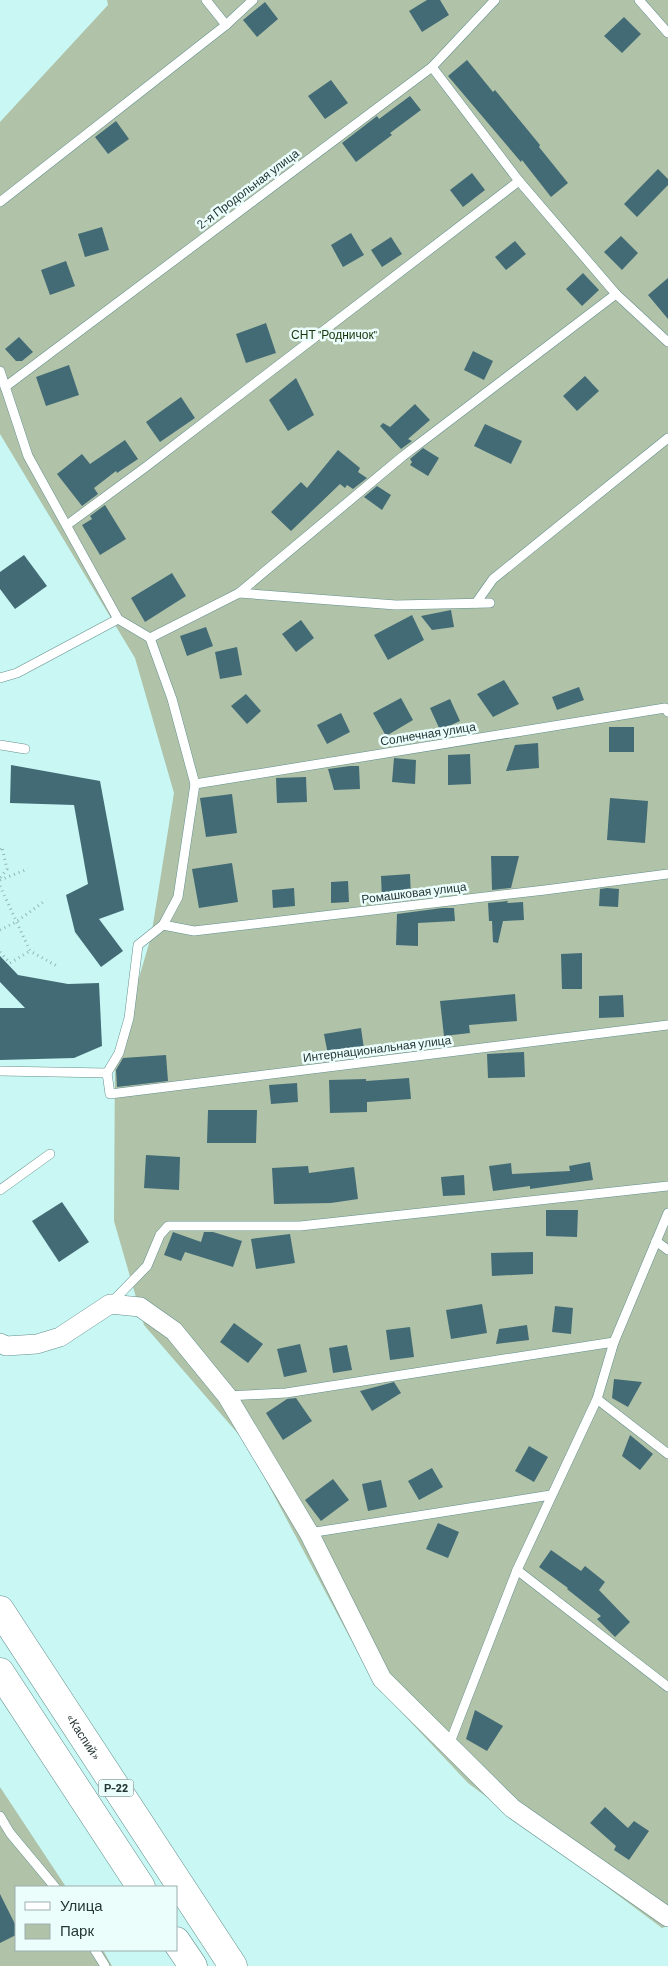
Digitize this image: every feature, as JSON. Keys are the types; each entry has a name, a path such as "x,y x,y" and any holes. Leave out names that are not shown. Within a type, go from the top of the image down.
{"highway":[{"name":"«Каспий»","path":"0,1610 233,1966"},
{"name":"Р-22","path":"0,1672 140,1886"},
{"path":"178,1944 193,1966"}],"street":[{"path":"0,1343 6,1346 37,1344 60,1337 110,1304 140,1307 174,1331 226,1396 309,1533 382,1679 512,1808 668,1917"}],"lane":[{"path":"206,0 226,25"},
{"path":"0,202 226,25 253,0"},
{"name":"2-я Продольная улица","path":"5,387 432,67 495,0"},
{"path":"639,0 668,33"},
{"path":"432,67 519,181 616,294 668,342"},
{"path":"66,526 519,181"},
{"path":"150,638 239,594 403,456 616,294"},
{"path":"0,371 28,456 118,619 150,638 172,698 195,784 178,897 163,925 138,945 129,1018 119,1053 108,1072 0,1071"},
{"path":"476,603 493,579 668,438"},
{"path":"239,594 396,604 490,603"},
{"path":"0,678 17,673 118,619"},
{"name":"Солнечная улица","path":"195,784 666,710"},
{"path":"0,745 25,749"},
{"name":"Ромашковая улица","path":"163,925 194,932 668,874"},
{"name":"Интернациональная улица","path":"108,1072 110,1094 668,1025"},
{"path":"0,1190 50,1154"},
{"path":"110,1304 147,1266 160,1235 168,1226 300,1226 668,1186"},
{"path":"448,1745 517,1570 598,1399 614,1342 668,1213"},
{"path":"656,1241 668,1250"},
{"path":"226,1396 286,1393 614,1342"},
{"path":"598,1399 668,1454"},
{"path":"309,1533 551,1495"},
{"path":"517,1570 668,1687"},
{"path":"0,1816 10,1833 53,1886"},
{"path":"96,1951 104,1966"}],"path":[{"path":"0,849 2,848 7,870 0,879"},
{"path":"0,879 28,869"},
{"path":"0,886 30,951 57,966"},
{"path":"0,930 16,922 46,900"},
{"path":"0,952 10,963 30,951"}],"green space":[{"name":"СНТ \"Родничок\"","path":"107,0 668,0 668,1926 662,1928 468,1783 374,1683 246,1443 144,1325 114,1221 115,1059 151,937 174,793 135,658 0,434 0,122 108,5"},
{"path":"0,1787 65,1886 15,1886 15,1951 104,1951 112,1966 0,1966"}],"building":[{"path":"427,0 440,0 449,15 422,32 409,11"},
{"path":"265,2 278,19 257,37 243,20"},
{"path":"624,17 641,34 622,53 604,36"},
{"path":"467,60 493,92 495,90 568,183 551,197 522,160 521,162 448,76"},
{"path":"331,80 348,103 325,119 308,96"},
{"path":"410,96 421,110 356,162 342,143 377,116 379,119"},
{"path":"116,121 129,139 108,154 95,137"},
{"path":"658,169 668,179 668,185 637,217 624,204"},
{"path":"472,173 485,190 463,207 450,190"},
{"path":"102,227 109,250 85,257 78,234"},
{"path":"351,233 364,255 343,267 331,245"},
{"path":"621,236 638,253 622,270 604,252"},
{"path":"391,237 402,254 382,267 371,250"},
{"path":"515,241 526,254 506,270 495,257"},
{"path":"66,261 75,286 50,295 41,270"},
{"path":"583,273 599,290 582,306 566,289"},
{"path":"668,278 668,319 648,295"},
{"path":"266,323 276,353 246,363 236,334"},
{"path":"19,337 33,352 22,361 16,361 5,349"},
{"path":"473,351 493,361 484,380 464,370"},
{"path":"69,365 79,395 46,406 36,377"},
{"path":"585,376 599,391 577,411 563,396"},
{"path":"296,378 314,415 288,431 269,400"},
{"path":"181,397 195,418 160,442 146,422"},
{"path":"415,404 430,420 408,439 412,441 401,449 380,426 383,423 390,427"},
{"path":"485,424 522,441 511,464 474,446"},
{"path":"125,440 138,459 117,473 116,471 94,488 98,494 82,506 57,474 82,454 90,464"},
{"path":"423,448 439,458 428,476 410,465 412,462 410,459"},
{"path":"338,450 360,468 358,472 367,478 353,489 347,485 345,488 340,484 291,531 271,512 301,482 307,488"},
{"path":"377,486 391,495 382,510 364,497"},
{"path":"105,505 126,539 100,555 82,525 92,519 90,516"},
{"path":"24,555 47,586 15,609 0,589 0,572"},
{"path":"172,573 186,596 145,622 131,598"},
{"path":"451,610 454,627 432,630 421,616"},
{"path":"412,615 424,640 388,660 374,635"},
{"path":"301,620 314,638 296,652 282,634"},
{"path":"206,627 213,646 187,656 180,636"},
{"path":"237,647 242,675 220,679 215,652"},
{"path":"504,680 519,704 493,717 477,694"},
{"path":"579,687 584,700 557,710 552,697"},
{"path":"246,694 261,711 247,724 231,706"},
{"path":"401,698 413,720 386,736 373,713"},
{"path":"450,699 460,721 440,730 430,708"},
{"path":"341,713 350,732 327,744 317,725"},
{"path":"609,727 634,727 634,752 609,752"},
{"path":"538,743 539,768 506,771 515,745"},
{"path":"470,754 471,784 448,785 448,755"},
{"path":"394,758 416,760 415,784 392,782"},
{"path":"11,765 100,781 124,910 99,919 123,951 101,967 75,932 66,895 88,884 74,805 10,803"},
{"path":"359,766 360,789 334,790 328,769"},
{"path":"306,777 307,802 277,803 276,778"},
{"path":"232,794 237,833 206,837 200,798"},
{"path":"610,798 648,801 645,843 607,840"},
{"path":"491,856 519,856 511,888 492,890"},
{"path":"232,863 238,902 199,908 192,869"},
{"path":"410,874 411,899 398,901 398,899 382,899 381,876"},
{"path":"348,881 349,902 331,903 331,882"},
{"path":"294,888 295,906 273,908 272,890"},
{"path":"600,889 619,889 618,907 599,906"},
{"path":"508,901 507,903 523,902 524,920 503,921 498,943 493,942 492,921 489,921 488,903"},
{"path":"454,908 455,921 418,923 418,946 396,945 397,914"},
{"path":"582,953 582,989 562,989 561,954"},
{"path":"0,956 18,975 68,984 99,983 102,1046 74,1058 0,1060 0,1008 25,1008 0,982"},
{"path":"515,994 517,1021 469,1025 470,1033 444,1036 440,1001"},
{"path":"623,995 624,1017 599,1018 599,996"},
{"path":"361,1028 364,1049 328,1055 324,1034"},
{"path":"524,1052 525,1077 488,1078 487,1054"},
{"path":"166,1055 168,1081 117,1087 116,1070 123,1058"},
{"path":"409,1078 411,1099 367,1102 367,1112 330,1113 329,1080 366,1079 366,1081"},
{"path":"297,1083 298,1102 271,1104 269,1085"},
{"path":"208,1110 257,1110 256,1143 207,1143"},
{"path":"146,1155 180,1157 179,1190 144,1188"},
{"path":"590,1162 593,1180 530,1189 530,1186 493,1191 489,1166 511,1163 512,1174 570,1171 569,1166"},
{"path":"308,1166 309,1173 354,1167 358,1199 331,1203 274,1204 272,1168"},
{"path":"464,1175 465,1195 443,1196 441,1177"},
{"path":"62,1202 89,1242 59,1262 32,1221"},
{"path":"546,1210 578,1210 577,1237 546,1236"},
{"path":"173,1232 201,1242 204,1232 213,1232 242,1241 233,1267 185,1252 181,1261 164,1255"},
{"path":"290,1234 295,1263 256,1269 251,1239"},
{"path":"533,1252 533,1274 492,1276 491,1253"},
{"path":"482,1304 487,1333 451,1339 446,1310"},
{"path":"555,1306 573,1308 571,1334 552,1332"},
{"path":"234,1323 263,1344 248,1363 220,1342"},
{"path":"527,1325 529,1340 496,1344 499,1329"},
{"path":"410,1327 414,1357 390,1360 386,1330"},
{"path":"300,1344 307,1372 284,1377 277,1349"},
{"path":"347,1345 352,1370 333,1373 329,1348"},
{"path":"614,1379 642,1382 628,1407 612,1398"},
{"path":"394,1382 401,1393 372,1411 360,1391"},
{"path":"296,1398 312,1421 283,1440 266,1413 287,1399"},
{"path":"630,1435 653,1454 640,1470 622,1456"},
{"path":"529,1446 548,1457 534,1482 515,1471"},
{"path":"432,1468 443,1487 419,1500 408,1481"},
{"path":"333,1479 349,1500 321,1521 305,1500"},
{"path":"381,1480 387,1507 368,1511 362,1484"},
{"path":"438,1523 459,1532 448,1558 426,1549"},
{"path":"551,1550 581,1571 585,1566 605,1582 599,1590 630,1622 615,1637 597,1619 601,1616 568,1588 539,1567"},
{"path":"475,1710 503,1726 487,1751 466,1739"},
{"path":"605,1807 628,1828 634,1821 649,1831 629,1860 614,1850 616,1846 590,1823"},
{"path":"0,1894 15,1924 15,1936 0,1943"}]}
